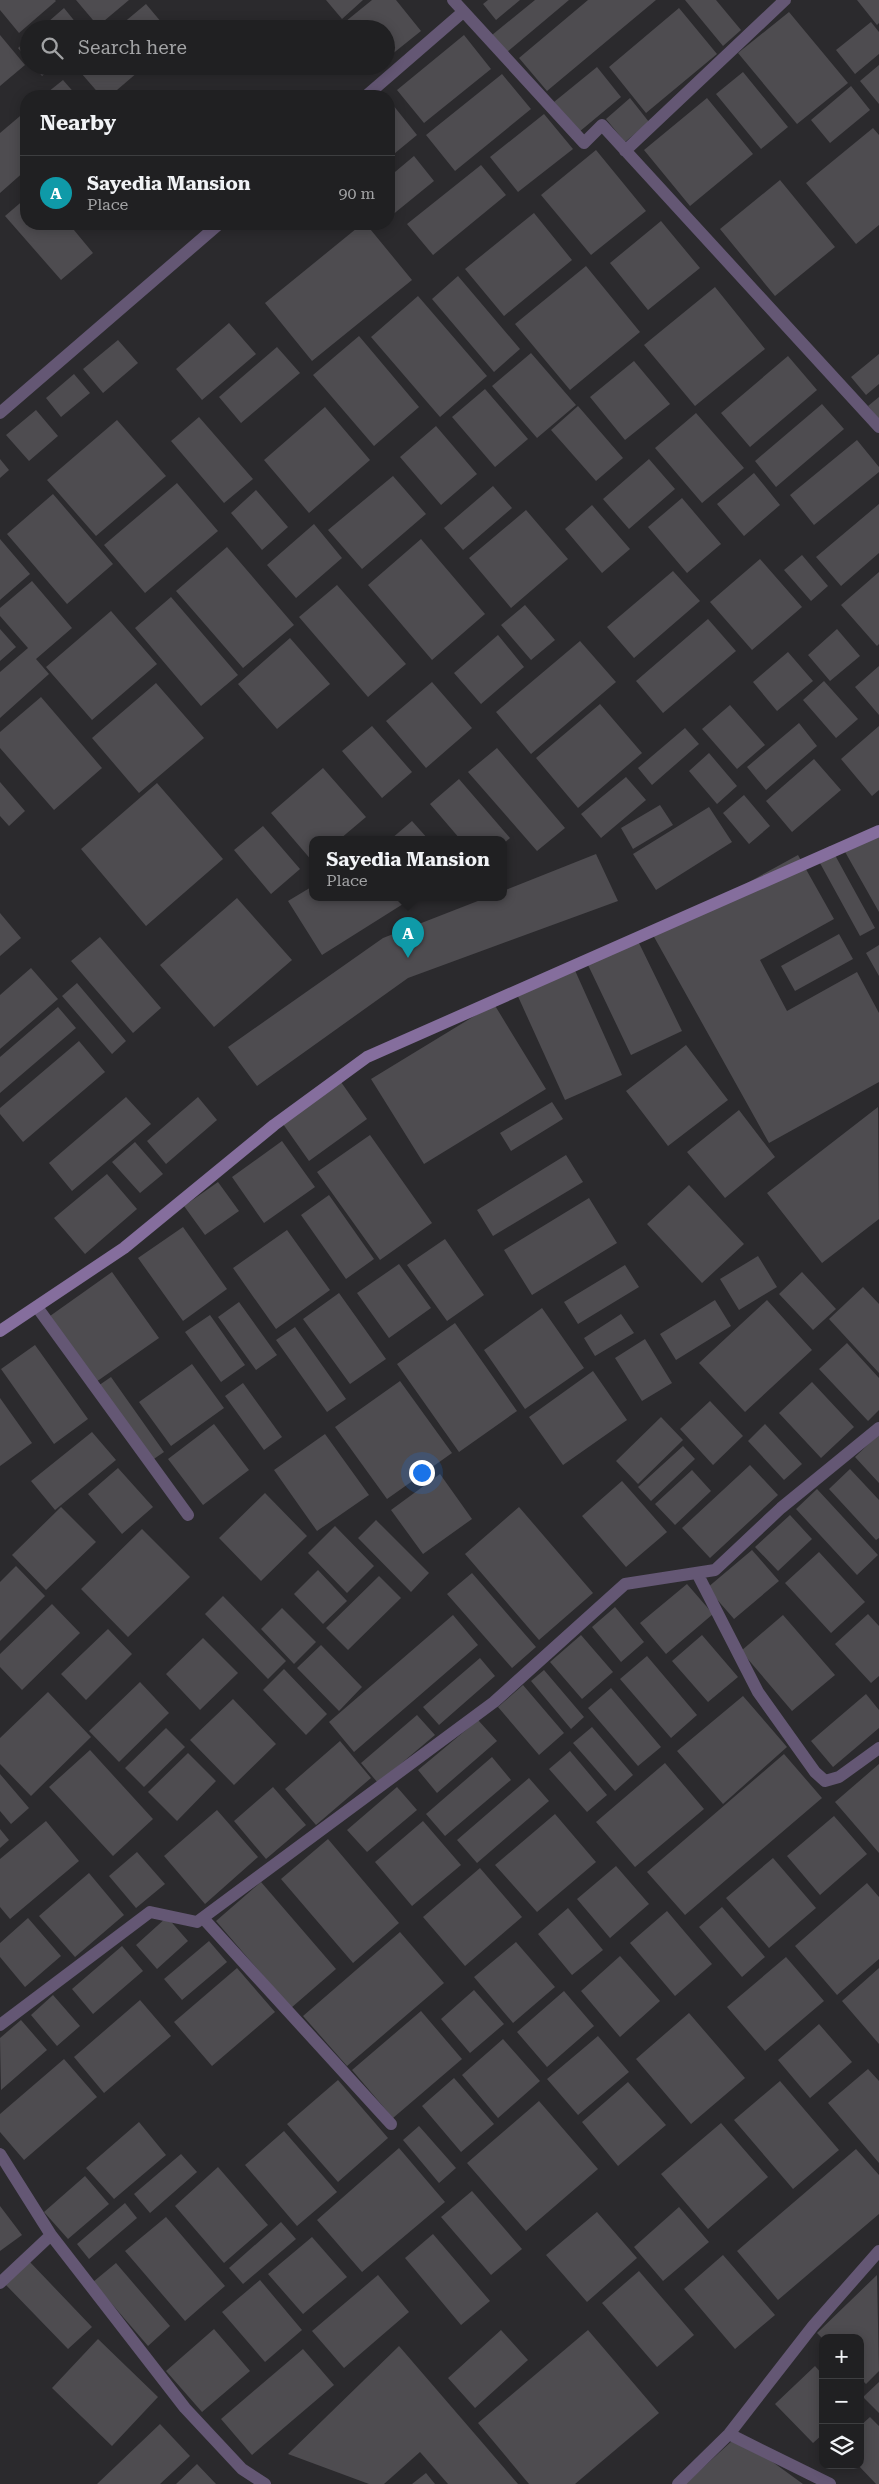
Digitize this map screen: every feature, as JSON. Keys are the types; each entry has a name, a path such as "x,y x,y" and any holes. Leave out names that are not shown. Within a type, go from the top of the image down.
{"street":[{"path":"453,0 584,143 602,125 879,427"},
{"path":"625,151 786,0"},
{"path":"395,71 463,12"},
{"path":"373,90 390,75"},
{"path":"0,413 212,230"},
{"path":"0,1331 124,1248 274,1125 367,1057 879,831"},
{"path":"38,1307 188,1515"},
{"path":"0,2025 150,1912 197,1922 203,1918 494,1702 624,1584 714,1570 781,1508 879,1428"},
{"path":"697,1573 758,1692 815,1772 825,1781 839,1776 879,1748"},
{"path":"203,1918 392,2124"},
{"path":"0,2154 51,2236 110,2313 153,2364 185,2408 242,2469 265,2484"},
{"path":"0,2283 51,2236"},
{"path":"678,2484 730,2434 813,2326 879,2251"},
{"path":"730,2434 830,2484"}],"building":[{"path":"0,0 56,1 34,20 20,20 19,33 0,10"},
{"path":"76,0 129,0 105,20 93,20"},
{"path":"326,0 363,0 342,19"},
{"path":"372,0 396,0 421,31 395,52 395,20 347,20"},
{"path":"488,0 520,0 496,20 483,4"},
{"path":"535,0 569,0 507,52 492,35"},
{"path":"588,0 656,0 547,91 519,58"},
{"path":"685,0 716,0 741,30 723,46"},
{"path":"857,0 879,0 879,23 877,25"},
{"path":"146,4 159,20 127,20"},
{"path":"64,8 74,20 50,20"},
{"path":"679,8 717,54 646,113 609,67"},
{"path":"789,12 848,83 797,124 738,53"},
{"path":"871,22 879,32 879,54 855,74 836,50"},
{"path":"0,35 20,59 20,69 0,86"},
{"path":"464,35 491,69 424,123 397,90"},
{"path":"879,65 879,104 860,81"},
{"path":"597,67 621,97 579,132 554,102"},
{"path":"743,72 788,127 761,149 716,94"},
{"path":"502,74 531,109 455,171 426,135"},
{"path":"83,75 134,75 117,90 96,90"},
{"path":"63,80 72,90 50,90"},
{"path":"851,86 870,110 830,143 811,120"},
{"path":"630,98 649,122 625,142 606,119"},
{"path":"707,98 753,154 690,206 644,150"},
{"path":"395,108 417,135 395,153"},
{"path":"544,114 573,149 518,192 490,157"},
{"path":"20,116 20,175 0,193 0,133"},
{"path":"873,128 879,135 879,225 856,244 806,183"},
{"path":"596,150 646,211 591,255 541,195"},
{"path":"414,156 434,181 395,213 395,172"},
{"path":"481,165 506,195 433,255 407,224"},
{"path":"780,180 835,247 775,296 720,229"},
{"path":"20,203 20,230 74,230 93,253 61,280 5,216"},
{"path":"534,213 572,260 504,316 465,269"},
{"path":"661,221 700,268 648,310 610,263"},
{"path":"355,230 371,230 412,280 312,361 265,303"},
{"path":"586,266 640,332 570,390 515,324"},
{"path":"458,276 520,349 494,372 432,299"},
{"path":"715,287 765,349 695,406 644,345"},
{"path":"418,296 487,376 440,417 371,337"},
{"path":"229,323 256,354 202,400 176,369"},
{"path":"359,336 419,407 374,446 313,375"},
{"path":"118,340 138,363 103,393 83,369"},
{"path":"277,347 300,373 241,423 219,397"},
{"path":"531,353 576,405 537,438 492,386"},
{"path":"879,354 879,384 866,395 851,377"},
{"path":"788,356 817,390 750,447 721,413"},
{"path":"634,361 670,404 625,440 590,397"},
{"path":"74,374 90,393 61,417 46,398"},
{"path":"485,389 528,439 495,467 452,417"},
{"path":"879,397 879,419 868,406"},
{"path":"822,404 844,429 776,487 755,461"},
{"path":"578,406 623,458 596,481 551,430"},
{"path":"325,407 370,460 309,513 264,460"},
{"path":"36,410 58,436 29,461 6,435"},
{"path":"696,413 744,468 702,503 655,448"},
{"path":"199,417 253,479 224,503 171,441"},
{"path":"117,420 166,476 96,536 47,480"},
{"path":"436,426 477,474 441,505 400,457"},
{"path":"857,440 879,467 879,472 814,525 790,495"},
{"path":"0,459 9,470 0,478"},
{"path":"649,459 675,489 629,529 603,499"},
{"path":"754,473 780,505 744,536 717,504"},
{"path":"393,476 426,514 362,569 328,530"},
{"path":"177,483 218,531 145,593 104,545"},
{"path":"493,486 512,508 463,550 444,528"},
{"path":"256,490 288,527 262,550 231,513"},
{"path":"53,494 113,564 67,604 7,534"},
{"path":"682,498 721,544 687,573 648,527"},
{"path":"879,504 879,553 841,586 816,557"},
{"path":"592,505 630,549 602,573 565,529"},
{"path":"526,510 568,559 511,608 469,558"},
{"path":"314,524 342,558 296,598 267,565"},
{"path":"0,539 30,574 0,600"},
{"path":"421,539 485,614 432,660 368,585"},
{"path":"227,547 294,625 243,668 176,591"},
{"path":"802,555 828,586 811,601 784,570"},
{"path":"760,559 802,607 752,650 710,602"},
{"path":"673,571 700,601 634,658 607,627"},
{"path":"879,572 879,644 877,646 841,605"},
{"path":"32,581 72,628 36,659 49,674 0,718 0,672 28,648 0,616 0,608"},
{"path":"337,585 406,664 368,697 299,617"},
{"path":"171,597 238,675 201,706 135,628"},
{"path":"525,605 555,640 531,660 501,625"},
{"path":"111,611 157,664 92,720 46,667"},
{"path":"708,619 736,651 663,713 636,681"},
{"path":"0,629 16,647 0,661"},
{"path":"837,629 860,656 830,681 808,655"},
{"path":"498,635 524,667 481,704 454,673"},
{"path":"290,638 330,684 277,729 238,684"},
{"path":"580,641 616,682 531,754 496,712"},
{"path":"788,652 813,681 777,711 753,682"},
{"path":"879,666 879,715 855,687"},
{"path":"824,681 858,719 836,738 803,700"},
{"path":"432,682 472,728 426,768 386,721"},
{"path":"156,683 204,738 139,793 92,738"},
{"path":"41,697 102,768 54,810 0,748 0,732"},
{"path":"600,704 642,753 578,808 536,758"},
{"path":"730,705 765,745 737,769 702,729"},
{"path":"799,723 817,746 766,790 747,767"},
{"path":"372,726 412,772 382,798 342,751"},
{"path":"879,726 879,790 872,796 841,759"},
{"path":"685,728 699,744 652,785 638,768"},
{"path":"497,748 565,828 537,851 468,772"},
{"path":"709,753 737,786 717,804 689,771"},
{"path":"814,759 841,790 792,832 766,801"},
{"path":"323,768 366,817 344,836 309,836 309,857 271,813"},
{"path":"626,777 646,800 601,838 581,814"},
{"path":"459,779 510,838 507,841 507,836 457,836 430,804"},
{"path":"0,782 25,811 9,826 0,816"},
{"path":"157,783 223,859 146,926 81,849"},
{"path":"744,795 770,826 749,844 723,813"},
{"path":"660,805 673,825 633,849 621,828"},
{"path":"709,807 732,842 656,890 633,854"},
{"path":"412,821 425,836 394,836"},
{"path":"263,826 300,869 271,894 234,850"},
{"path":"879,831 879,912 844,850"},
{"path":"830,846 875,928 860,936 815,854"},
{"path":"596,854 618,901 408,978 257,1086 228,1047 383,938 478,901 507,901 507,889"},
{"path":"798,855 834,919 760,960 787,1011 857,972 879,1013 879,1082 769,1143 653,935"},
{"path":"309,888 309,901 408,901 322,955 288,901"},
{"path":"237,898 292,960 214,1027 160,965"},
{"path":"0,913 21,938 0,956"},
{"path":"839,934 853,959 795,991 781,966"},
{"path":"100,937 161,1008 133,1033 71,961"},
{"path":"638,941 682,1031 631,1055 588,965"},
{"path":"879,945 879,976 866,953"},
{"path":"573,966 622,1075 565,1100 516,992"},
{"path":"31,968 58,999 0,1049 0,995"},
{"path":"77,983 126,1041 112,1054 62,996"},
{"path":"494,1004 546,1089 424,1164 371,1079"},
{"path":"58,1007 76,1028 0,1093 0,1057"},
{"path":"79,1041 105,1072 23,1142 0,1114 0,1108"},
{"path":"686,1045 728,1100 668,1146 626,1091"},
{"path":"341,1082 367,1119 309,1161 283,1124"},
{"path":"126,1097 151,1124 72,1191 49,1163"},
{"path":"198,1097 217,1120 166,1164 147,1141"},
{"path":"552,1102 563,1119 511,1151 500,1133"},
{"path":"878,1107 879,1219 822,1263 767,1193"},
{"path":"739,1110 775,1157 725,1198 687,1152"},
{"path":"370,1135 432,1223 380,1260 317,1172"},
{"path":"282,1141 315,1187 264,1223 232,1177"},
{"path":"135,1142 163,1174 140,1193 112,1162"},
{"path":"566,1155 583,1182 493,1236 477,1210"},
{"path":"107,1174 137,1209 85,1254 54,1218"},
{"path":"218,1182 239,1211 205,1235 184,1206"},
{"path":"689,1185 744,1244 702,1283 647,1224"},
{"path":"329,1195 374,1259 346,1279 301,1215"},
{"path":"589,1198 617,1243 532,1295 504,1250"},
{"path":"183,1227 227,1289 183,1321 138,1258"},
{"path":"287,1230 330,1290 276,1329 233,1268"},
{"path":"445,1239 484,1295 447,1321 407,1265"},
{"path":"758,1256 777,1287 739,1310 720,1279"},
{"path":"399,1264 431,1308 389,1338 357,1293"},
{"path":"625,1265 639,1287 578,1324 564,1302"},
{"path":"112,1272 159,1338 96,1382 50,1316"},
{"path":"802,1272 836,1309 813,1330 779,1294"},
{"path":"863,1287 879,1304 879,1373 829,1319"},
{"path":"339,1293 386,1359 350,1384 303,1319"},
{"path":"715,1300 731,1326 676,1360 660,1334"},
{"path":"767,1300 812,1350 745,1412 699,1363"},
{"path":"239,1302 277,1355 256,1370 218,1317"},
{"path":"542,1308 584,1368 525,1409 484,1350"},
{"path":"621,1314 634,1333 595,1356 584,1338"},
{"path":"210,1315 245,1365 221,1382 185,1332"},
{"path":"455,1323 517,1411 459,1452 397,1364"},
{"path":"295,1327 346,1399 327,1412 276,1340"},
{"path":"645,1339 672,1383 642,1401 615,1358"},
{"path":"847,1343 879,1378 879,1410 868,1421 819,1369"},
{"path":"35,1345 88,1419 54,1444 1,1369"},
{"path":"192,1364 224,1408 171,1446 139,1402"},
{"path":"593,1371 627,1420 563,1465 529,1417"},
{"path":"111,1377 164,1452 148,1463 95,1388"},
{"path":"400,1381 452,1453 387,1499 335,1427"},
{"path":"812,1382 854,1427 821,1458 779,1413"},
{"path":"243,1383 282,1437 264,1450 225,1396"},
{"path":"0,1398 32,1443 0,1466"},
{"path":"710,1401 743,1436 713,1465 680,1429"},
{"path":"661,1417 683,1440 638,1484 616,1461"},
{"path":"214,1424 249,1470 203,1505 168,1459"},
{"path":"765,1424 802,1464 784,1480 748,1441"},
{"path":"92,1432 116,1460 55,1510 31,1481"},
{"path":"325,1434 369,1495 317,1531 274,1470"},
{"path":"879,1434 879,1483 855,1457"},
{"path":"683,1446 695,1459 651,1501 638,1487"},
{"path":"750,1465 778,1495 710,1558 682,1528"},
{"path":"118,1468 153,1507 122,1534 88,1494"},
{"path":"850,1469 879,1500 879,1538 876,1540 829,1489"},
{"path":"692,1470 711,1491 675,1525 655,1504"},
{"path":"440,1474 472,1519 423,1554 391,1510"},
{"path":"622,1481 667,1532 626,1567 582,1516"},
{"path":"817,1489 878,1555 857,1575 796,1509"},
{"path":"265,1493 307,1536 261,1581 219,1538"},
{"path":"61,1507 96,1542 46,1590 12,1555"},
{"path":"519,1507 593,1593 539,1640 465,1554"},
{"path":"790,1515 812,1539 778,1571 755,1547"},
{"path":"376,1520 429,1573 411,1592 358,1538"},
{"path":"335,1526 374,1566 347,1593 308,1553"},
{"path":"142,1529 190,1577 128,1637 81,1589"},
{"path":"752,1550 779,1581 734,1619 707,1588"},
{"path":"819,1552 865,1602 831,1633 785,1583"},
{"path":"16,1566 45,1596 0,1641 0,1582"},
{"path":"318,1570 347,1601 323,1624 294,1594"},
{"path":"472,1573 536,1647 512,1668 447,1594"},
{"path":"379,1576 401,1598 348,1650 326,1628"},
{"path":"687,1584 713,1614 666,1654 640,1623"},
{"path":"223,1596 286,1661 268,1679 205,1614"},
{"path":"52,1604 80,1633 22,1690 0,1667 0,1654"},
{"path":"615,1607 644,1642 621,1662 592,1627"},
{"path":"282,1608 316,1642 294,1664 261,1629"},
{"path":"868,1614 879,1626 879,1676 871,1683 835,1644"},
{"path":"453,1615 478,1645 354,1752 329,1722"},
{"path":"783,1615 835,1675 792,1711 741,1651"},
{"path":"108,1629 132,1654 86,1700 61,1674"},
{"path":"581,1635 613,1672 582,1699 550,1662"},
{"path":"702,1635 738,1677 708,1702 672,1661"},
{"path":"203,1638 238,1673 200,1710 166,1674"},
{"path":"321,1645 362,1687 339,1711 297,1668"},
{"path":"647,1656 697,1715 671,1738 620,1679"},
{"path":"480,1658 495,1676 439,1725 423,1707"},
{"path":"284,1669 327,1714 306,1735 263,1690"},
{"path":"544,1670 584,1717 571,1729 531,1681"},
{"path":"140,1682 169,1713 119,1762 89,1731"},
{"path":"523,1685 564,1733 539,1755 498,1707"},
{"path":"611,1688 661,1747 638,1766 588,1708"},
{"path":"48,1692 91,1737 31,1796 0,1764 0,1738"},
{"path":"866,1694 879,1710 879,1728 833,1767 811,1741"},
{"path":"743,1696 787,1747 723,1804 677,1751"},
{"path":"233,1699 276,1744 234,1785 190,1740"},
{"path":"417,1715 435,1735 378,1783 361,1763"},
{"path":"478,1720 497,1741 437,1793 418,1770"},
{"path":"592,1727 633,1775 615,1791 573,1743"},
{"path":"166,1728 185,1747 144,1787 125,1768"},
{"path":"340,1741 371,1778 316,1825 285,1789"},
{"path":"90,1750 153,1819 113,1856 49,1787"},
{"path":"570,1751 607,1795 587,1812 549,1769"},
{"path":"188,1753 216,1781 177,1821 148,1792"},
{"path":"784,1754 822,1798 685,1915 647,1872"},
{"path":"492,1757 511,1780 445,1836 426,1814"},
{"path":"665,1763 704,1809 635,1867 596,1822"},
{"path":"879,1764 879,1853 835,1802"},
{"path":"0,1774 29,1808 11,1824 0,1811"},
{"path":"529,1778 549,1801 477,1863 457,1840"},
{"path":"273,1787 306,1825 266,1859 234,1821"},
{"path":"397,1787 417,1810 367,1852 347,1830"},
{"path":"217,1810 258,1857 205,1904 164,1856"},
{"path":"555,1814 596,1862 537,1912 495,1865"},
{"path":"834,1816 867,1854 820,1895 787,1856"},
{"path":"46,1821 79,1861 10,1919 0,1907 0,1859"},
{"path":"423,1821 461,1865 412,1906 375,1862"},
{"path":"0,1829 9,1840 0,1848"},
{"path":"328,1839 399,1923 353,1963 281,1879"},
{"path":"137,1852 165,1884 136,1908 109,1876"},
{"path":"773,1858 816,1908 769,1948 726,1898"},
{"path":"616,1866 649,1904 610,1938 577,1899"},
{"path":"480,1868 522,1917 465,1966 423,1917"},
{"path":"89,1873 124,1915 75,1957 39,1916"},
{"path":"261,1882 336,1969 291,2008 216,1921"},
{"path":"867,1883 879,1897 879,1959 837,1995 795,1946"},
{"path":"722,1907 765,1957 742,1977 699,1927"},
{"path":"568,1908 603,1950 572,1975 538,1934"},
{"path":"667,1911 712,1964 675,1996 630,1943"},
{"path":"167,1917 188,1941 157,1969 136,1945"},
{"path":"28,1918 61,1956 25,1987 0,1957 0,1943"},
{"path":"400,1932 444,1983 347,2066 303,2016"},
{"path":"209,1941 227,1962 182,2000 164,1979"},
{"path":"516,1942 555,1987 513,2023 474,1977"},
{"path":"122,1946 143,1971 93,2014 72,1989"},
{"path":"620,1956 660,2001 620,2037 581,1991"},
{"path":"786,1957 824,2001 765,2051 727,2007"},
{"path":"237,1968 275,2012 212,2066 174,2022"},
{"path":"879,1968 879,2044 842,2001"},
{"path":"474,1990 504,2024 470,2053 441,2019"},
{"path":"564,1991 594,2026 547,2067 517,2032"},
{"path":"53,1995 80,2026 57,2046 31,2015"},
{"path":"140,2000 171,2036 104,2093 74,2057"},
{"path":"421,2011 462,2059 393,2118 352,2070"},
{"path":"689,2013 745,2078 691,2124 636,2059"},
{"path":"21,2020 47,2050 1,2090 0,2038"},
{"path":"819,2024 852,2062 810,2098 778,2060"},
{"path":"598,2036 629,2072 578,2115 547,2079"},
{"path":"503,2039 540,2081 498,2118 462,2075"},
{"path":"64,2059 97,2097 24,2160 0,2132 0,2114"},
{"path":"868,2069 879,2081 879,2163 828,2103"},
{"path":"454,2078 494,2124 461,2152 422,2106"},
{"path":"338,2080 388,2138 338,2182 287,2124"},
{"path":"780,2081 839,2150 793,2189 734,2120"},
{"path":"628,2082 666,2125 618,2166 582,2122"},
{"path":"539,2101 598,2169 526,2231 467,2163"},
{"path":"139,2122 166,2155 114,2199 86,2168"},
{"path":"721,2123 768,2177 708,2229 661,2174"},
{"path":"419,2126 456,2168 439,2183 403,2140"},
{"path":"284,2131 337,2192 297,2226 245,2165"},
{"path":"399,2148 445,2202 362,2272 317,2220"},
{"path":"856,2149 879,2175 879,2214 778,2300 737,2251"},
{"path":"181,2154 197,2172 150,2213 134,2194"},
{"path":"218,2167 268,2225 224,2263 175,2206"},
{"path":"85,2176 109,2204 68,2239 44,2212"},
{"path":"472,2191 522,2249 491,2275 441,2217"},
{"path":"125,2203 137,2218 89,2259 77,2244"},
{"path":"0,2206 22,2235 0,2251"},
{"path":"679,2207 709,2242 663,2281 634,2247"},
{"path":"597,2212 637,2258 587,2302 546,2255"},
{"path":"166,2217 225,2286 185,2321 125,2251"},
{"path":"281,2222 296,2239 243,2284 229,2268"},
{"path":"433,2234 490,2301 461,2325 405,2258"},
{"path":"312,2237 347,2277 303,2314 268,2274"},
{"path":"723,2255 775,2315 735,2349 684,2289"},
{"path":"29,2261 92,2327 68,2349 5,2284"},
{"path":"116,2263 170,2326 148,2346 93,2282"},
{"path":"639,2271 694,2335 657,2367 602,2303"},
{"path":"378,2275 409,2312 344,2368 312,2331"},
{"path":"877,2275 879,2371 866,2384 864,2382 864,2334 819,2335 817,2333"},
{"path":"260,2280 302,2330 265,2362 222,2312"},
{"path":"214,2329 250,2371 202,2412 166,2371"},
{"path":"501,2330 528,2360 475,2408 448,2378"},
{"path":"588,2330 659,2413 575,2484 529,2484 478,2423"},
{"path":"98,2339 158,2397 112,2446 52,2388"},
{"path":"399,2346 518,2484 448,2484 420,2452 384,2484 369,2484 288,2454"},
{"path":"303,2349 334,2385 252,2455 221,2419"},
{"path":"815,2366 819,2370 819,2438 813,2443 775,2404"},
{"path":"879,2382 879,2413 864,2398"},
{"path":"870,2417 879,2426 879,2484 876,2484 862,2469 864,2469 864,2422"},
{"path":"160,2424 190,2456 160,2484 97,2484"},
{"path":"733,2440 759,2452 803,2484 685,2484"},
{"path":"197,2464 216,2484 176,2484"},
{"path":"426,2473 435,2484 412,2484"}],"place":[{"name":"Sayedia Mansion","path":"408,958"}]}
